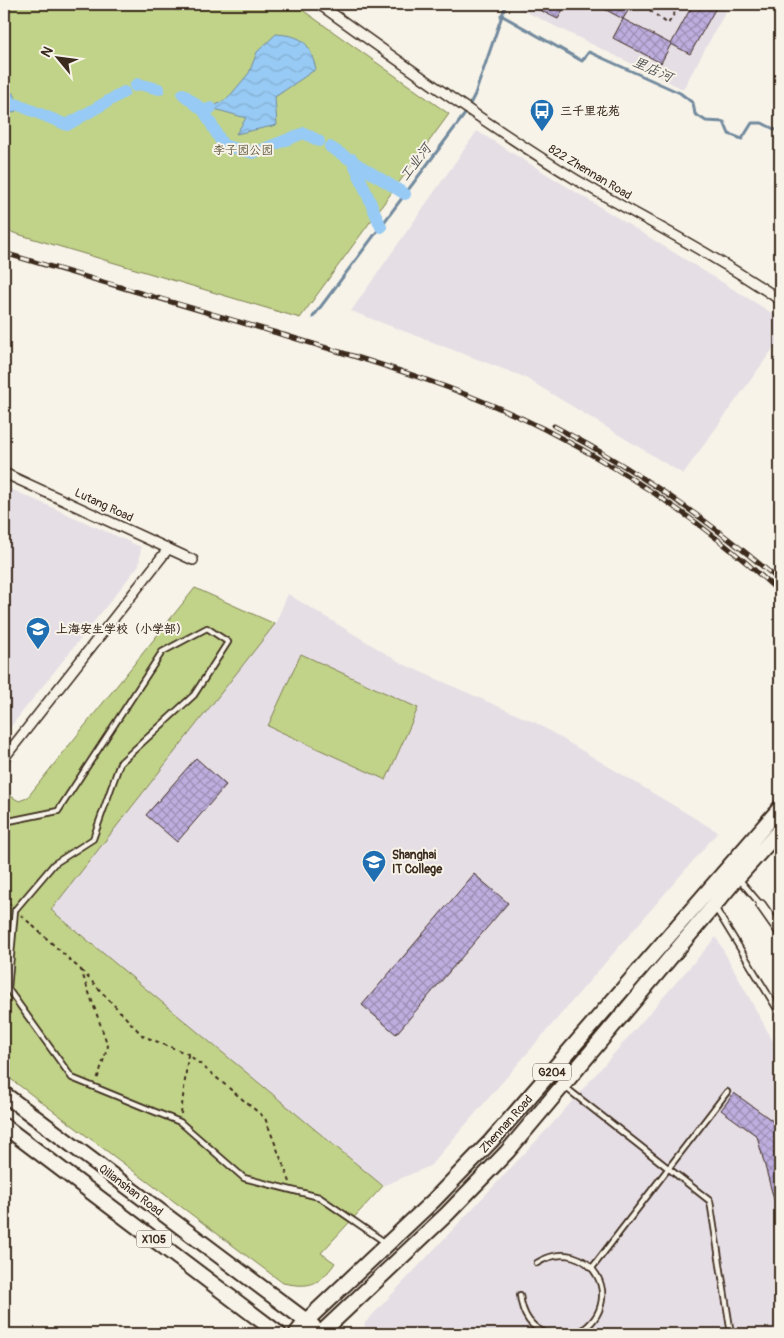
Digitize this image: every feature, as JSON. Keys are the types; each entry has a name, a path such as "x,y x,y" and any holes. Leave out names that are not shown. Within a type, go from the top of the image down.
{"main road":[{"name":"Zhennan Road","path":"296,1334 306,1321 388,1244 491,1141 710,900 733,873 780,808"},
{"name":"Zhennan Road","path":"733,873 780,830"},
{"name":"Zhennan Road","path":"321,1334 507,1152 564,1086 710,900"},
{"name":"Qilianshan Road","path":"4,1094 321,1334"},
{"name":"Qilianshan Road","path":"4,1126 280,1334"}],"street":[{"name":"822 Zhennan Road","path":"319,4 477,116 576,179 713,258 780,300"},
{"name":"Lutang Road","path":"4,473 193,560"},
{"path":"4,758 168,549"},
{"path":"761,905 780,919"},
{"path":"761,905 780,932"}],"lane":[{"path":"4,822 58,811 162,652 208,628 228,642 194,695 120,763 93,839 54,864 16,910 6,988 72,1078 180,1122 244,1178 319,1197 388,1244"},
{"path":"733,873 761,905"},
{"path":"710,900 780,1014"},
{"path":"564,1086 710,1201 732,1334"},
{"path":"592,1268 727,1092"},
{"path":"536,1263 545,1258 565,1255 584,1261 592,1268 602,1288 601,1305 594,1321 576,1334"},
{"path":"520,1295 526,1317 533,1326 548,1334"}],"path":[{"path":"651,4 648,9 668,24 680,4"},
{"path":"16,910 81,970 143,1036 188,1054 265,1118 293,1190"},
{"path":"81,970 108,1046 95,1086"},
{"path":"180,1122 188,1054"}],"shaded area":[{"path":"515,4 730,4 683,89 514,6"},
{"path":"477,131 780,318 780,339 683,474 524,377 351,311"},
{"name":"上海安生学校（小学部）","path":"4,486 141,547 139,565 4,735"},
{"name":"Shanghai IT College","path":"288,594 403,664 536,723 718,832 430,1166 383,1186 51,910 275,624"},
{"path":"716,937 780,1054 780,1334 369,1334 364,1324 553,1123"}],"green space":[{"name":"李子园公园","path":"4,4 294,4 449,114 300,318 4,230"},
{"path":"195,588 275,624 51,910 383,1186 321,1253 335,1263 329,1271 318,1281 307,1285 283,1283 4,1074 4,792 19,801 27,798"},
{"path":"301,654 418,708 386,780 268,726"}],"water":[{"path":"276,34 294,37 304,42 311,53 316,69 275,97 277,125 236,134 246,118 211,108 228,98 249,73 257,52"},
{"path":"4,87 15,95 16,111 4,116"}],"building":[{"path":"527,4 566,4 558,19"},
{"path":"595,4 632,4 623,19"},
{"path":"693,4 718,4 690,54 671,44"},
{"path":"623,19 671,44 661,63 613,38"},
{"path":"196,758 226,785 177,842 146,815"},
{"path":"474,874 508,903 396,1034 362,1005"},
{"path":"734,1093 777,1124 780,1135 780,1210 777,1211 757,1136 721,1110"}],"waterway":[{"name":"工业河","path":"313,317 465,114 475,94 506,4"},
{"name":"里店河","path":"501,15 582,61 589,52 680,93 693,103 695,114 706,121 724,122 729,134 742,139 752,123 762,123 780,132"},
{"path":"135,86 138,84 159,89"},
{"path":"16,104 67,125 124,92"},
{"path":"183,94 204,111"},
{"path":"211,108 204,111 223,145 253,153 304,133 319,141"},
{"path":"330,147 405,194"},
{"path":"352,159 381,227"}],"railway":[{"path":"4,253 379,364 446,387 512,414 576,446 668,503 726,546 780,593"},
{"path":"554,426 614,460 672,497 780,581"}],"place":[{"name":"三千里花苑","path":"542,132"},
{"name":"上海安生学校（小学部）","path":"38,650"},
{"name":"Shanghai IT College","path":"374,883"}]}
